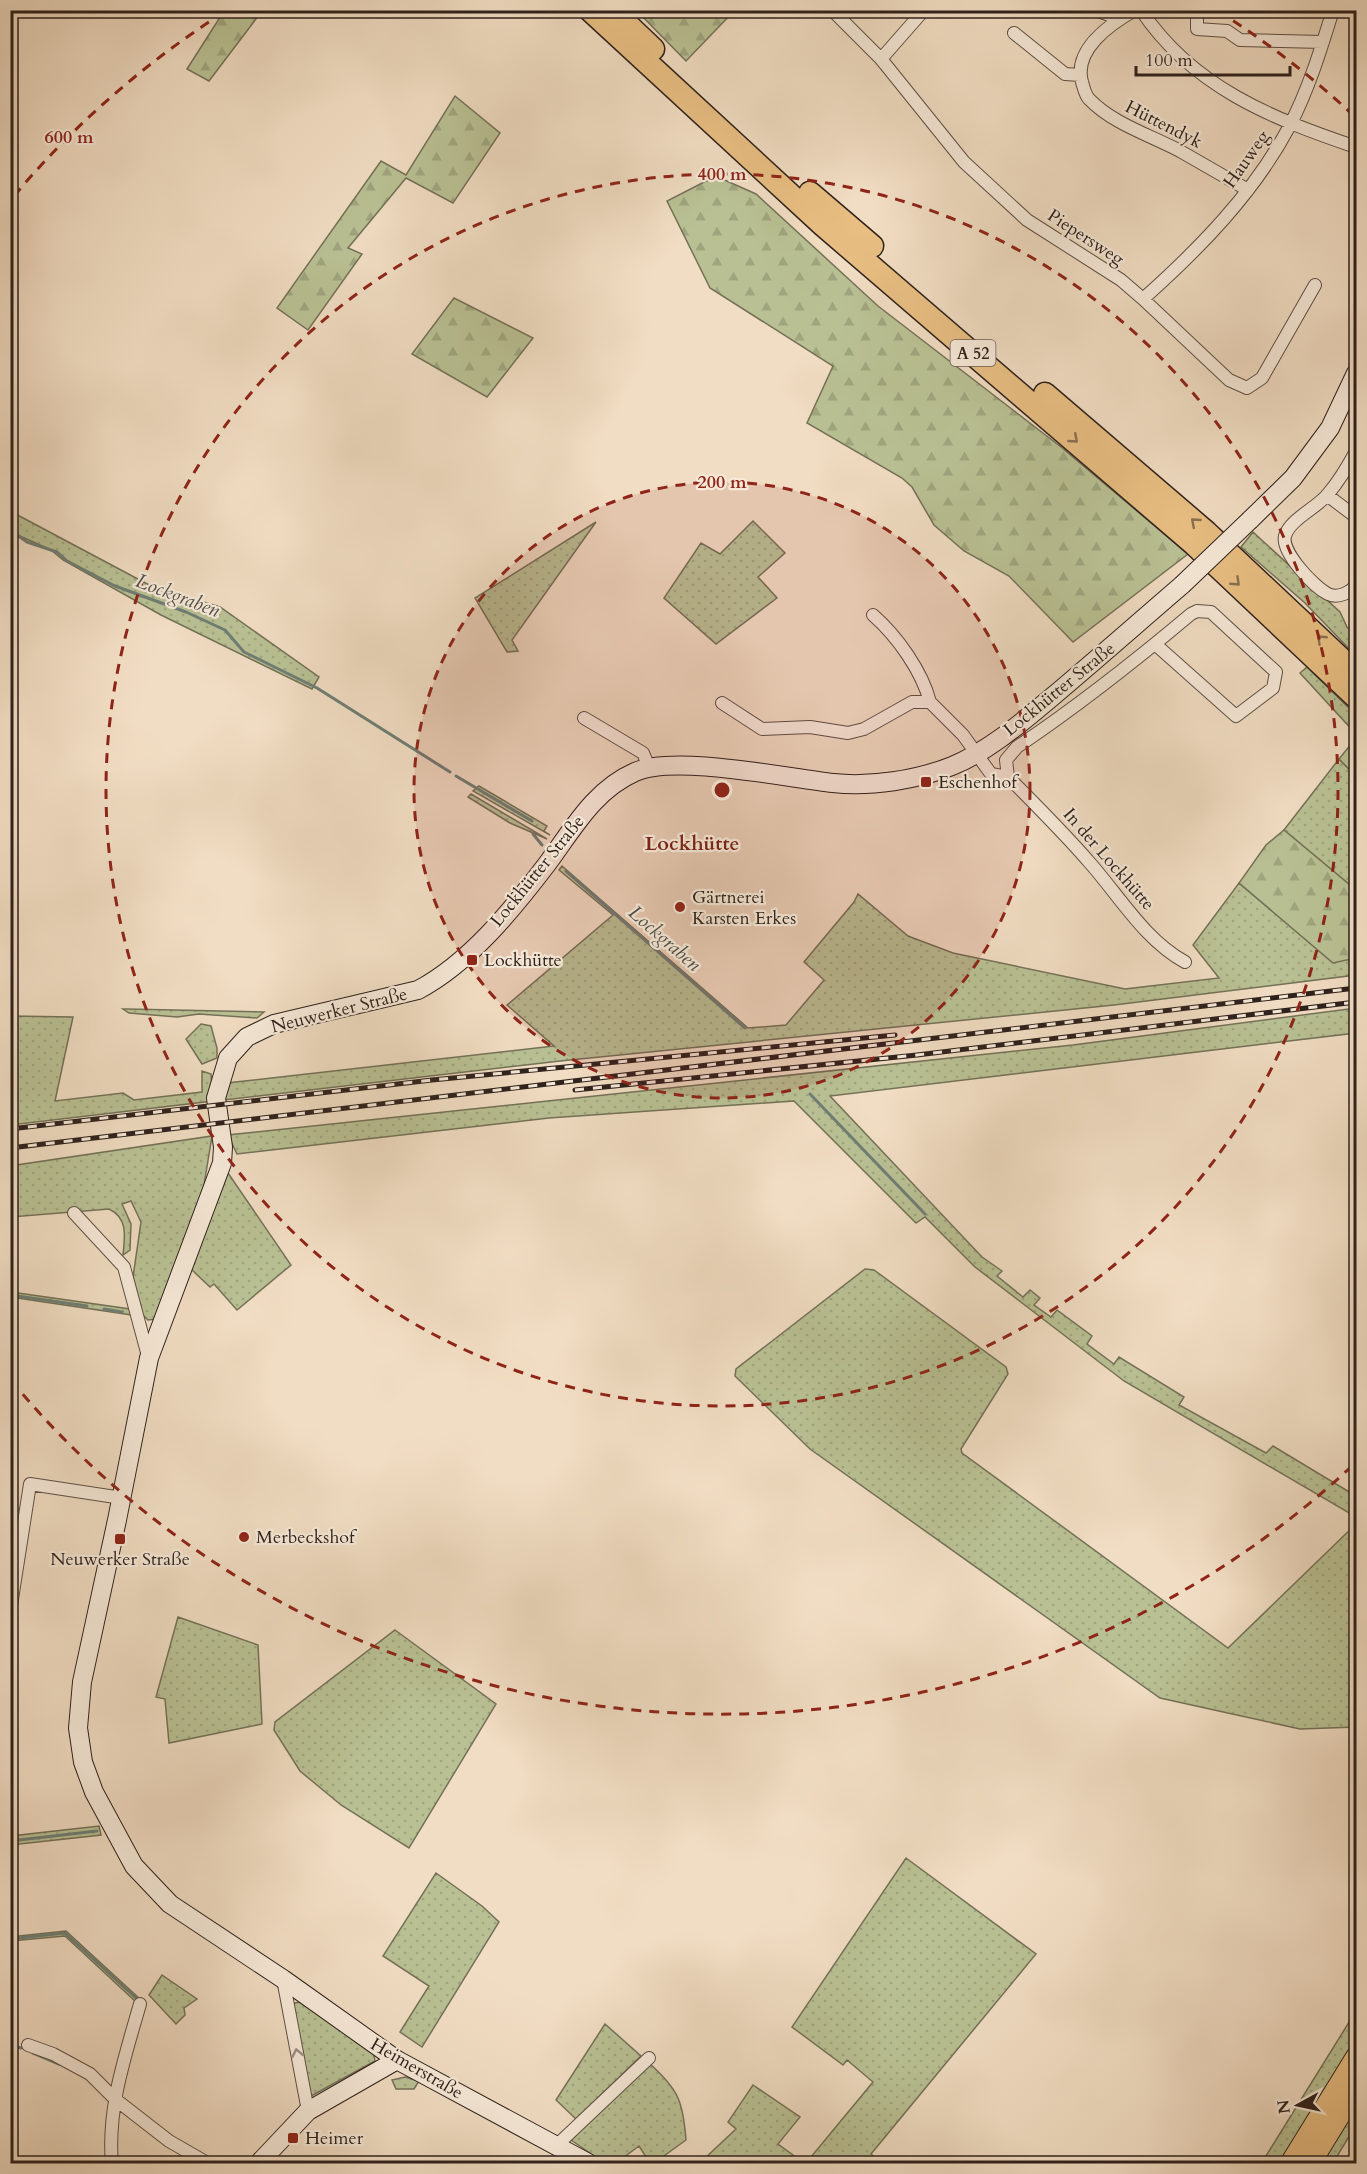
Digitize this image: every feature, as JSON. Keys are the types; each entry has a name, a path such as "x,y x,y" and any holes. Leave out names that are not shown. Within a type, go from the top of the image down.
{"highway":[{"name":"A 52","path":"590,10 823,225 1194,544 1356,697"},
{"name":"A 52","path":"612,10 832,212 1206,532 1356,673"}],"main road":[{"path":"1290,2163 1356,2057"},
{"path":"1310,2163 1356,2089"}],"street":[{"name":"Piepersweg","path":"832,10 881,59 964,162 1028,220 1120,280 1143,298 1229,380 1247,388 1262,378 1315,285"},
{"path":"881,59 924,10"},
{"path":"1095,10 1119,19"},
{"path":"1014,33 1065,74 1080,75 1083,60 1094,41 1119,19 1135,10"},
{"path":"1141,10 1153,28 1178,54 1210,81 1241,101 1290,125 1356,147"},
{"path":"1197,10 1197,29 1227,31 1240,40 1323,42"},
{"name":"Hauweg","path":"1143,298 1187,260 1248,190 1290,125 1323,42 1333,10"},
{"name":"Hüttendyk","path":"1080,75 1087,98 1112,117 1180,151 1248,190"},
{"name":"Lockhütter Straße","path":"424,987 466,954 506,914 531,886 598,796 617,781 650,767 674,766 752,772 854,784 925,773 952,766 977,753 1026,718 1182,585 1293,478 1330,428 1356,373"},
{"path":"1356,451 1327,495 1289,529 1284,538 1286,549 1296,565 1328,594 1340,595 1350,591 1356,584"},
{"path":"1327,495 1356,517"},
{"path":"1008,777 1006,760 1017,747 1129,667 1155,644 1191,614 1197,611 1211,612 1276,672 1273,688 1236,716 1155,644"},
{"path":"722,703 762,729 810,727 848,733 864,729 912,702 930,702 926,688 915,668 884,624 873,615"},
{"name":"In der Lockhütte","path":"930,702 977,753 991,774 1008,777 1084,856 1126,909 1162,946 1185,962"},
{"path":"584,718 643,753 650,767"},
{"name":"Neuwerker Straße","path":"283,1979 170,1904 134,1866 107,1820 83,1762 78,1728 82,1682 122,1498 148,1358 222,1163 223,1147 216,1098 228,1058 247,1037 274,1024 424,987"},
{"name":"Neuwerker Straße","path":"74,1213 124,1267 148,1358"},
{"path":"10,1612 30,1484 122,1498"},
{"path":"283,1979 308,2110"},
{"name":"Heimerstraße","path":"283,1979 397,2060 590,2163"},
{"path":"112,2163 110,2137 115,2099 140,2004"},
{"path":"28,2045 53,2054 90,2074 115,2099 169,2141 209,2163"},
{"path":"557,2145 649,2058"},
{"path":"258,2163 308,2110 397,2060"}],"green space":[{"path":"224,11 262,11 209,81 187,69"},
{"path":"637,11 734,11 686,61"},
{"path":"455,96 500,133 453,203 406,178 348,248 362,254 308,330 277,308 381,161 406,175"},
{"path":"720,178 756,194 878,306 1061,447 1188,554 1073,642 1009,576 964,551 934,525 912,487 902,478 807,423 833,366 710,288 667,201 706,181"},
{"path":"454,298 533,338 487,397 412,354"},
{"path":"10,511 151,586 220,607 319,677 312,689 161,615 63,560 51,550 11,532"},
{"path":"753,521 785,553 758,577 777,598 716,644 664,598 701,543 720,554"},
{"path":"596,522 512,640 518,651 507,652 475,598"},
{"path":"1253,532 1340,612 1347,627 1356,635 1356,656 1305,603 1241,547"},
{"path":"1307,667 1356,715 1356,734 1300,673"},
{"path":"1356,738 1356,776 1339,759"},
{"path":"1339,759 1356,776 1356,890 1284,830"},
{"path":"479,786 547,826 544,831 550,835 473,791"},
{"path":"471,794 547,839 510,823 468,797"},
{"path":"1284,830 1356,890 1356,958 1333,963 1239,883 1266,845"},
{"path":"562,866 748,1028 786,1025 824,980 804,962 854,902 858,894 908,936 953,953 1125,989 1219,978 1193,945 1239,883 1332,962 1356,958 1356,975 1114,1005 560,1061 224,1100 227,1083 554,1046 507,1005 613,915 559,870"},
{"path":"1356,1008 1356,1033 830,1096 982,1257 1002,1271 997,1276 1023,1297 1030,1290 1040,1298 1034,1305 1051,1317 1057,1310 1092,1336 1087,1344 1114,1364 1119,1357 1184,1397 1179,1405 1266,1453 1273,1446 1356,1496 1356,1517 1124,1381 975,1267 925,1217 916,1223 794,1101 549,1118 237,1154 228,1135 1073,1045"},
{"path":"123,1009 264,1012 257,1018 199,1014 177,1017 129,1013"},
{"path":"11,1016 73,1017 55,1101 123,1093 134,1100 202,1092 202,1071 211,1074 213,1101 11,1125"},
{"path":"201,1024 211,1026 217,1048 217,1058 202,1064 186,1039"},
{"path":"212,1136 202,1197 156,1319 148,1320 142,1314 133,1277 141,1222 131,1201 122,1204 131,1224 130,1250 123,1255 124,1228 119,1217 109,1209 11,1217 10,1166"},
{"path":"228,1173 291,1265 237,1310 214,1284 210,1287 191,1269"},
{"path":"865,1269 874,1270 1006,1367 1008,1374 961,1449 962,1453 1228,1648 1356,1524 1356,1727 1300,1729 1160,1698 810,1449 735,1376 736,1369"},
{"path":"11,1292 130,1309 132,1315 11,1297"},
{"path":"178,1617 258,1645 262,1724 169,1743 165,1699 156,1697"},
{"path":"395,1630 496,1704 409,1848 341,1805 300,1771 274,1730 275,1722"},
{"path":"99,1826 101,1835 11,1845 11,1836"},
{"path":"906,1858 1036,1954 871,2154 882,2163 806,2163 873,2082 847,2060 843,2065 792,2027"},
{"path":"436,1873 482,1906 499,1922 422,2047 400,2032 429,1986 383,1956"},
{"path":"66,1931 140,1999 137,2003 65,1936 11,1941 10,1937"},
{"path":"162,1975 197,1999 184,2008 185,2015 176,2024 149,1995"},
{"path":"300,2002 373,2051 375,2061 311,2096 291,2010 295,2003"},
{"path":"1356,2011 1356,2043 1282,2163 1261,2164"},
{"path":"605,2024 641,2056 576,2119 556,2100"},
{"path":"650,2064 673,2089 678,2098 686,2140 654,2163 650,2163 639,2146 616,2163 601,2163 571,2140"},
{"path":"405,2077 419,2081 414,2089 396,2089 392,2080"},
{"path":"753,2085 800,2117 778,2144 804,2163 703,2164 702,2161 736,2129 728,2122"},
{"path":"1356,2102 1356,2125 1333,2163 1319,2164"}],"waterway":[{"name":"Lockgraben","path":"10,530 27,542 57,552 67,561 115,586 186,612 225,630 244,652 317,688 450,772"},
{"name":"Lockgraben","path":"456,776 532,821"},
{"name":"Lockgraben","path":"533,834 542,845"},
{"name":"Lockgraben","path":"566,871 745,1028"},
{"name":"Lockgraben","path":"810,1094 925,1214"},
{"path":"10,1295 87,1306"},
{"path":"104,1309 122,1312"},
{"path":"10,1841 97,1831"},
{"path":"10,1939 65,1933 136,1998"},
{"path":"10,2045 21,2048"},
{"path":"33,2053 59,2064"}],"railway":[{"path":"10,1148 1356,988"},
{"path":"575,1090 917,1055 1356,1002"},
{"path":"10,1129 432,1080 895,1035"}],"place":[{"name":"Eschenhof","path":"926,782"},
{"name":"Gärtnerei Karsten Erkes","path":"680,907"},
{"name":"Lockhütte","path":"472,960"},
{"name":"Merbeckshof","path":"244,1537"},
{"name":"Neuwerker Straße","path":"120,1539"},
{"name":"Heimer","path":"293,2138"}],"district":[{"name":"Lockhütte","path":"692,843"}]}
